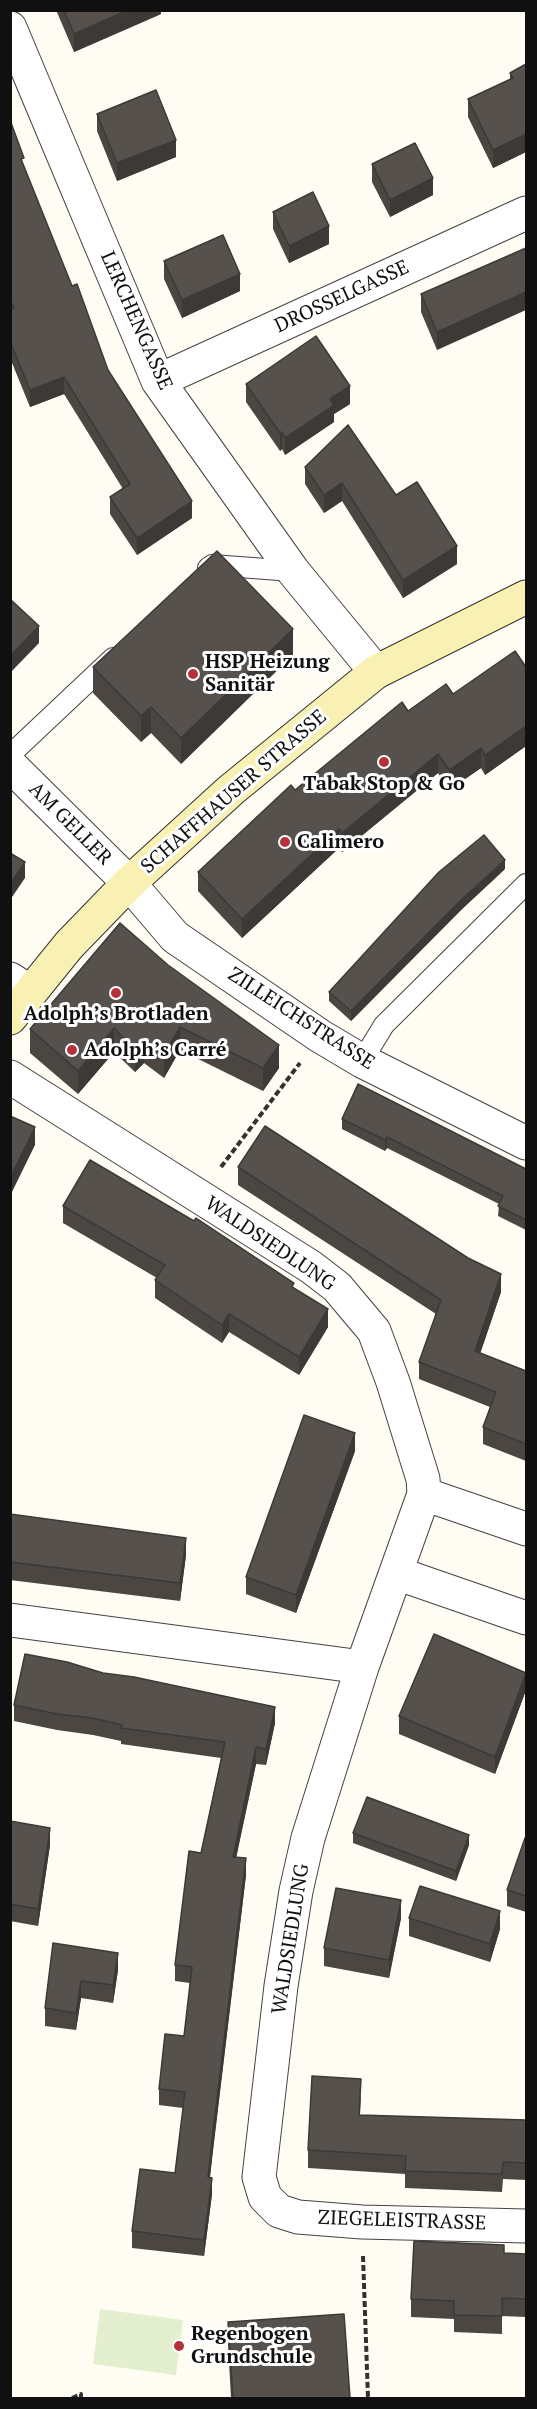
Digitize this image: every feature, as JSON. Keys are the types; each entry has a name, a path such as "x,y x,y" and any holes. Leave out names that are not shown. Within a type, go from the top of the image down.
{"street":[{"name":"LERCHENGASSE","path":"10,28 158,381 293,571 376,672"},
{"name":"DROSSELGASSE","path":"158,381 526,213"},
{"name":"SCHAFFHAUSER STRASSE","path":"10,1018 20,986 69,945 129,883 231,790 376,672 526,597"},
{"name":"AM GELLER","path":"10,765 129,883"},
{"name":"ZILLEICHSTRASSE","path":"129,883 175,937 320,1036 362,1061 526,1143"},
{"name":"WALDSIEDLUNG","path":"10,1077 310,1267 337,1287 359,1310 374,1331 393,1382 423,1479 424,1494 362,1667 308,1838 281,1986 259,2177 265,2197 279,2211"},
{"path":"424,1494 526,1530"},
{"path":"396,1573 526,1618"},
{"path":"10,1620 362,1667"},
{"name":"ZIEGELEISTRASSE","path":"279,2211 298,2217 362,2222 526,2226"}],"lane":[{"path":"195,580 212,565 293,571"},
{"path":"10,755 128,644"},
{"path":"362,1061 384,1026 526,884"}],"path":[{"path":"199,1197 320,1036"},
{"path":"362,2222 368,2398"},
{"path":"72,2398 81,2394 81,2398"}],"green space":[{"path":"100,2309 183,2320 176,2375 93,2364"}],"building":[{"path":"64,10 128,10 74,34"},
{"path":"526,64 526,134 493,150 468,99 513,78 510,73"},
{"path":"156,90 176,140 117,163 97,114"},
{"path":"10,120 24,158 21,159 72,286 77,284 108,370 192,501 137,538 110,497 130,484 64,377 30,390 10,341 10,309 14,308 10,299"},
{"path":"415,143 433,178 390,200 372,164"},
{"path":"313,192 329,226 289,246 273,212"},
{"path":"223,235 240,274 182,300 164,261"},
{"path":"526,248 526,292 437,332 421,294"},
{"path":"316,336 350,386 330,399 334,405 285,438 246,384"},
{"path":"348,425 396,495 417,482 457,546 403,580 342,483 324,495 305,467"},
{"name":"HSP Heizung Sanitär","path":"217,551 293,629 181,738 151,707 141,716 93,667"},
{"path":"10,599 39,626 10,656"},
{"path":"515,651 526,667 526,726 485,755 481,748 449,770 438,754 342,833 339,829 242,919 198,872 291,785 295,790 402,702 408,711 446,684 453,694"},
{"path":"484,835 505,860 461,900 351,1011 329,992 439,872"},
{"path":"10,853 25,862 10,884"},
{"path":"120,923 168,965 279,1045 263,1068 180,1027 164,1055 144,1039 135,1049 114,1028 78,1071 30,1029"},
{"path":"358,1084 526,1169 526,1220 498,1206 503,1196 387,1137 385,1140 342,1119"},
{"path":"10,1116 35,1127 10,1178"},
{"path":"265,1126 468,1258 501,1274 475,1351 526,1371 526,1444 483,1427 496,1392 419,1362 441,1300 238,1167"},
{"path":"90,1160 194,1221 196,1218 294,1283 292,1287 328,1309 299,1357 229,1314 222,1325 155,1280 165,1265 63,1206"},
{"path":"304,1415 355,1433 296,1595 246,1577"},
{"path":"10,1514 186,1538 180,1583 10,1562"},
{"path":"434,1634 526,1673 495,1757 399,1716"},
{"path":"25,1654 67,1662 103,1673 134,1677 275,1707 266,1749 256,1747 233,1857 246,1858 208,2177 212,2178 204,2240 132,2231 140,2169 175,2173 185,2092 159,2089 165,2034 184,2036 192,1967 175,1965 189,1851 201,1853 225,1742 121,1728 122,1725 93,1718 57,1714 14,1705"},
{"path":"367,1797 469,1835 456,1871 353,1833"},
{"path":"10,1821 50,1828 38,1909 10,1904"},
{"path":"526,1839 526,1896 507,1890"},
{"path":"420,1886 500,1911 490,1944 409,1918"},
{"path":"336,1888 401,1900 389,1960 324,1948"},
{"path":"53,1943 118,1953 113,1985 81,1981 76,2013 45,2008"},
{"path":"312,2076 361,2079 359,2115 526,2120 526,2163 503,2162 502,2174 405,2171 406,2156 308,2150"},
{"path":"414,2241 504,2245 504,2253 526,2254 526,2299 502,2298 502,2316 454,2315 454,2301 411,2299"},
{"path":"344,2314 350,2398 233,2398 228,2322"}],"place":[{"name":"HSP Heizung Sanitär","path":"193,674"},
{"name":"Tabak Stop & Go","path":"384,762"},
{"name":"Calimero","path":"285,842"},
{"name":"Adolph’s Brotladen","path":"116,993"},
{"name":"Adolph’s Carré","path":"72,1050"},
{"name":"Regenbogen Grundschule","path":"179,2346"}]}
